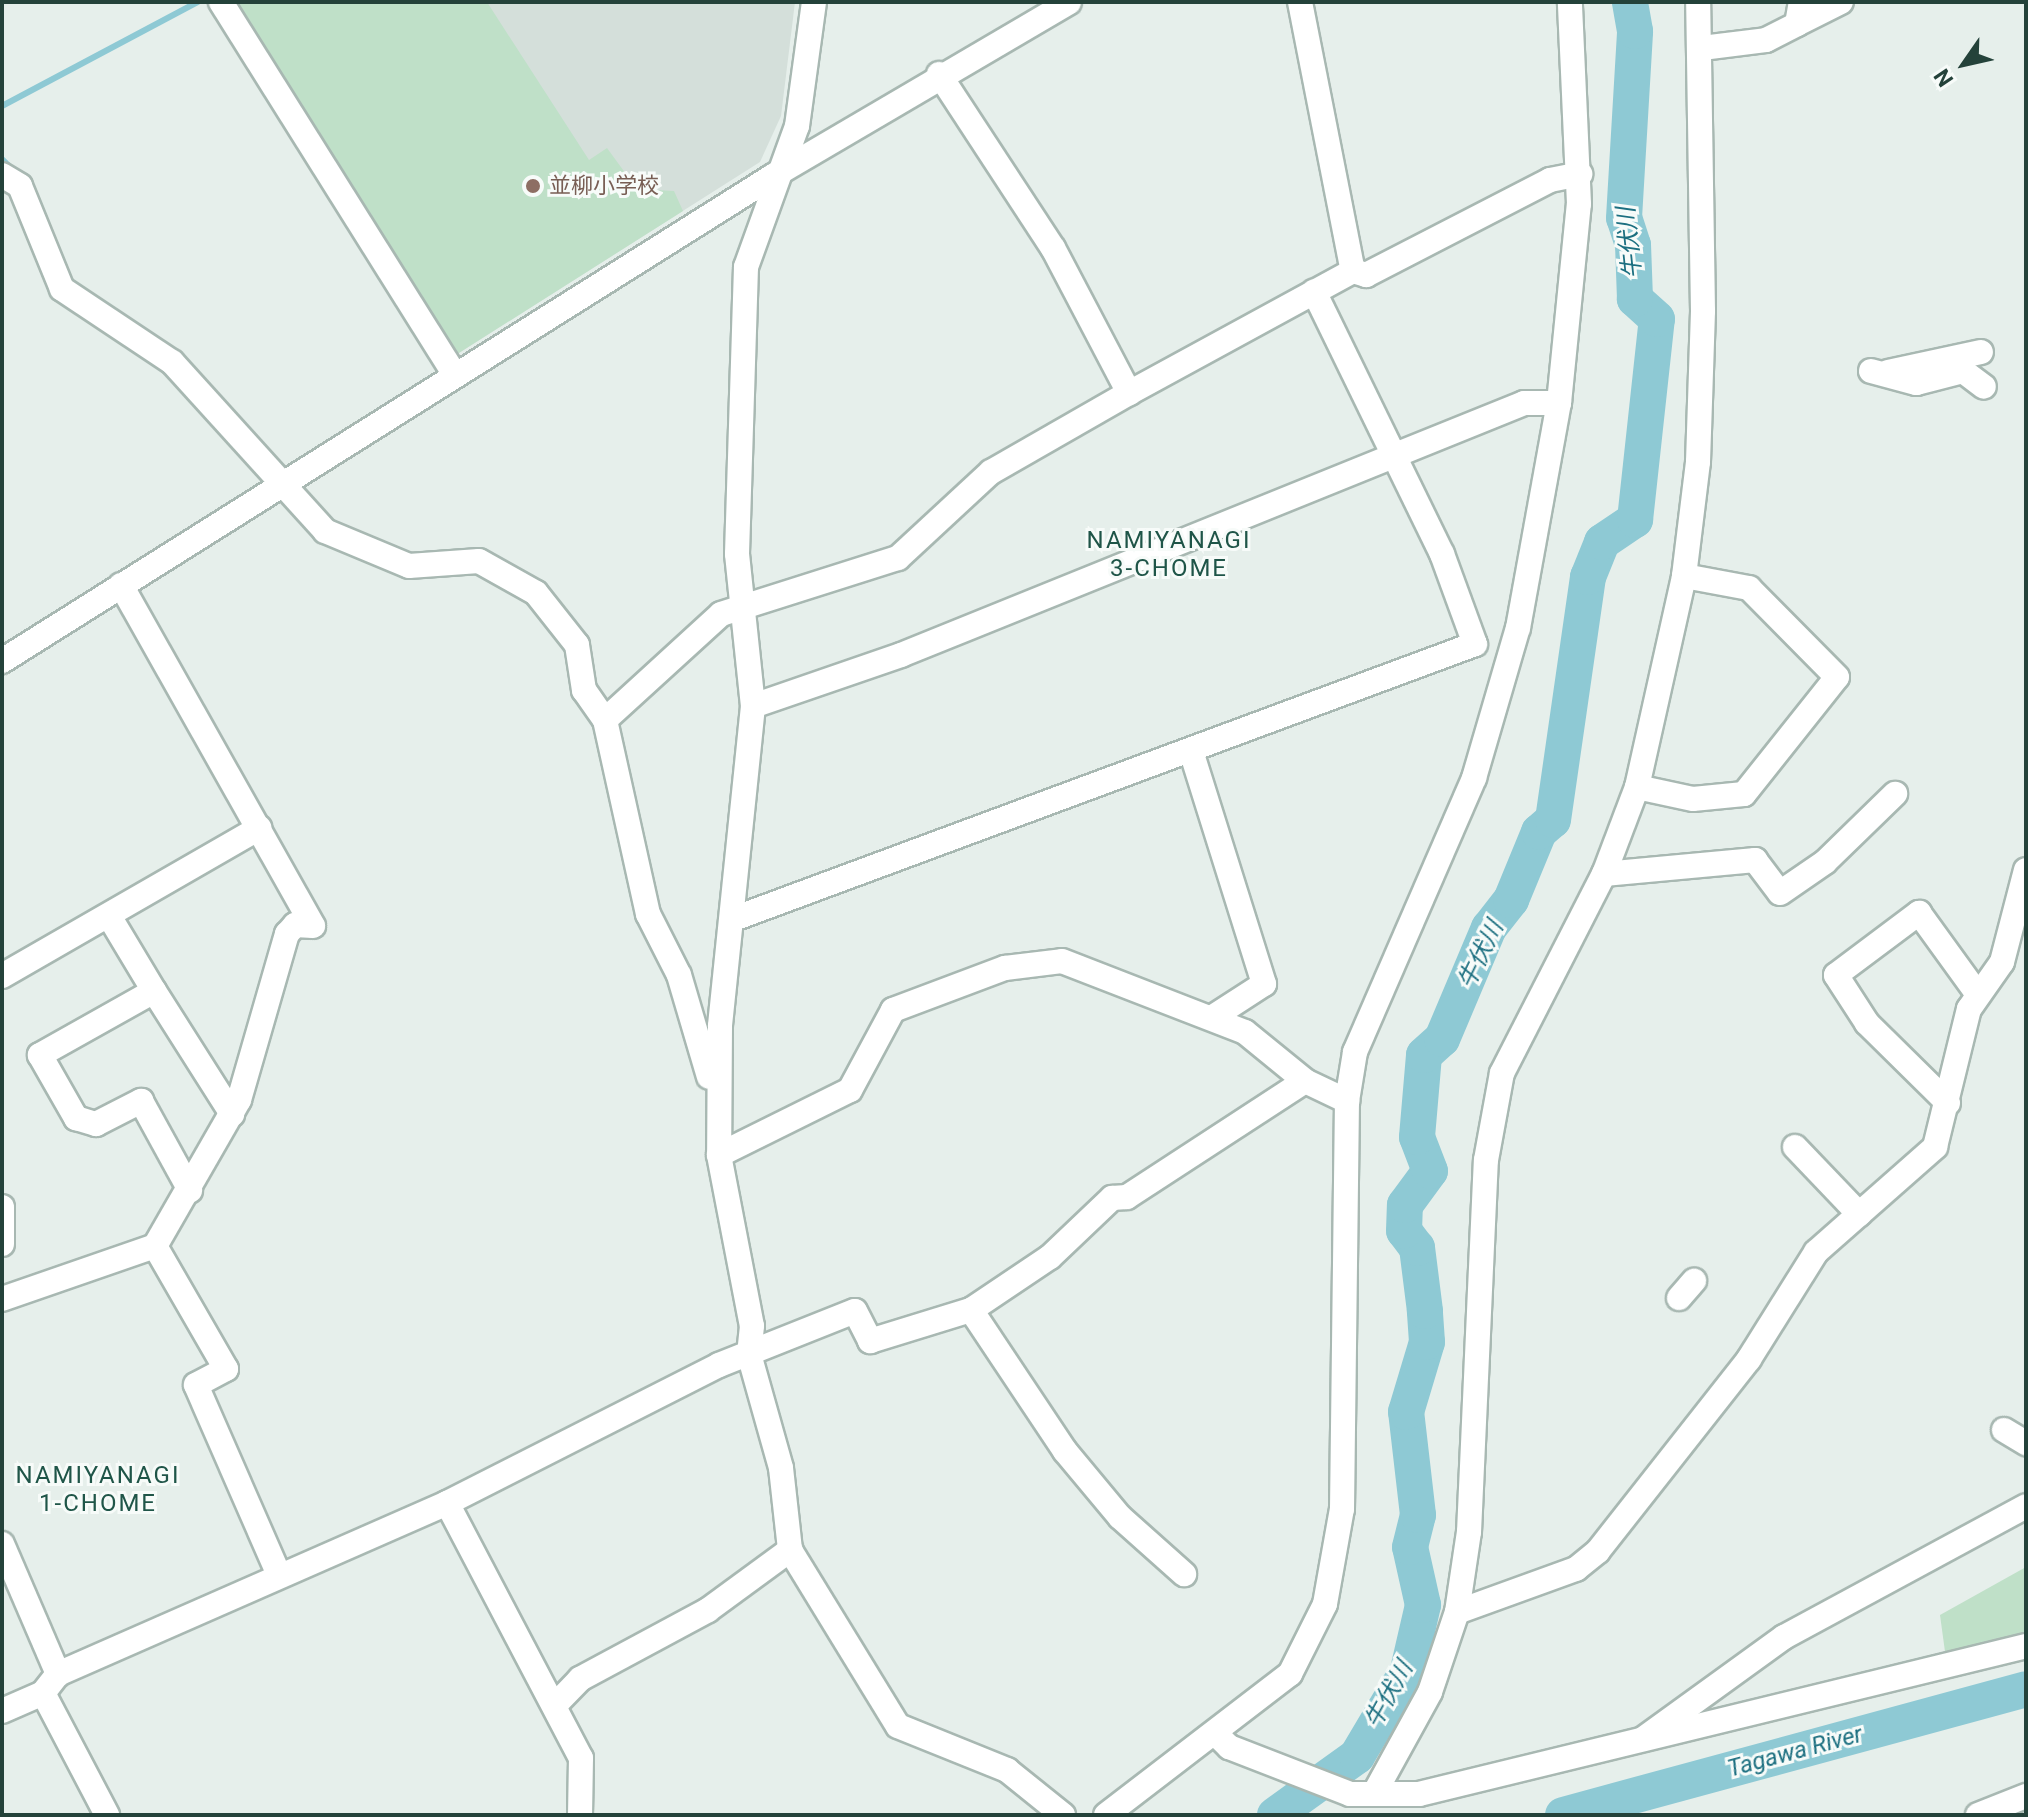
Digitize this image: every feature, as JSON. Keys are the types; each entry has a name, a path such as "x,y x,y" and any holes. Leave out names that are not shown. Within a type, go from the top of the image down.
{"street":[{"path":"221,2 455,375"},
{"path":"814,2 797,126 773,176 746,267 737,554 746,607 753,706 736,918 715,1103 719,1155 752,1326 749,1354 781,1468 790,1550 898,1726 1007,1770 1063,1815"},
{"path":"2,661 773,176 939,74 1069,2"},
{"path":"1300,2 1353,271"},
{"path":"1106,1815 1220,1738 1290,1674 1325,1604 1342,1509 1347,1101 1355,1052 1474,778 1518,628 1559,403 1580,174 1570,2"},
{"path":"1374,1794 1430,1692 1457,1612 1469,1532 1487,1147 1502,1073 1604,874 1637,787 1684,576 1698,462 1702,48 1698,2"},
{"path":"1702,48 1766,40 1799,13 1841,2"},
{"path":"939,74 1053,248 1129,393"},
{"path":"605,720 679,646 721,614 898,558 991,472 1129,393 1353,271 1366,275 1550,180 1580,174"},
{"path":"2,175 20,186 62,289 172,362 283,485 342,544 409,566 479,561 536,593 577,645 584,690 605,720 648,914 679,975 715,1103"},
{"path":"736,918 1192,754 1475,644 1397,458 1314,292"},
{"path":"1981,352 1880,372 1916,383 1963,371 1984,387"},
{"path":"753,706 1397,458 1524,403 1559,403"},
{"path":"1637,787 1693,799 1744,794 1837,677 1749,588 1684,576"},
{"path":"2,1299 155,1246 232,1114 271,967 295,925 313,926 121,585"},
{"path":"1192,754 1264,984 1213,1017"},
{"path":"1604,874 1755,860 1780,893 1825,862 1895,794"},
{"path":"2,976 259,828"},
{"path":"1457,1612 1576,1569 1598,1551 1749,1359 1816,1252 1935,1147 1977,993 2002,962 2026,870"},
{"path":"1948,1103 1867,1023 1836,975 1919,913 1977,993"},
{"path":"109,916 232,1114"},
{"path":"719,1155 850,1090 893,1010 1005,968 1062,961 1213,1017 1277,1053 1305,1081 1347,1101"},
{"path":"154,991 40,1055 76,1118 96,1124 141,1101 190,1190"},
{"path":"2,1711 50,1684 278,1573 447,1503 749,1354 855,1311 870,1341 971,1310 1050,1257 1112,1198 1127,1197 1305,1081"},
{"path":"1795,1147 1859,1214"},
{"path":"2,1207 2,1244"},
{"path":"155,1246 226,1369 196,1385 278,1573"},
{"path":"971,1310 1065,1451 1120,1517 1184,1574"},
{"path":"2004,1430 2026,1443"},
{"path":"447,1503 556,1704 581,1758 580,1815"},
{"path":"1634,1745 1784,1637 2026,1506"},
{"path":"2,1544 50,1684 107,1815"},
{"path":"556,1704 580,1679 708,1610 790,1550"},
{"path":"1220,1738 1350,1794 1433,1791 1634,1745 2026,1646"},
{"path":"1978,1815 2026,1796"}],"shaded area":[{"name":"並柳小学校","path":"229,2 795,2 781,116 760,162 451,358"}],"green space":[{"name":"並柳小学校","path":"229,2 487,2 589,160 607,148 637,189 674,191 683,211 451,358"},
{"path":"2026,1567 2026,1638 1946,1659 1940,1615"}],"waterway":[{"path":"2,106 198,2"},
{"name":"牛伏川","path":"1275,1815 1357,1756 1408,1670 1423,1605 1410,1547 1418,1515 1406,1412 1427,1342 1417,1248 1404,1231 1405,1205 1430,1171 1417,1137 1424,1055 1442,1039 1489,928 1511,900 1539,832 1553,820 1588,577 1602,542 1635,520 1657,319 1635,299 1633,245 1624,218 1635,31 1630,2"},
{"path":"2,159 12,169"},
{"name":"Tagawa River","path":"1563,1815 2026,1689"}],"place":[{"name":"並柳小学校","path":"533,186"}],"district":[{"name":"NAMIYANAGI 3-CHOME","path":"1169,555"},
{"name":"NAMIYANAGI 1-CHOME","path":"98,1490"}]}
